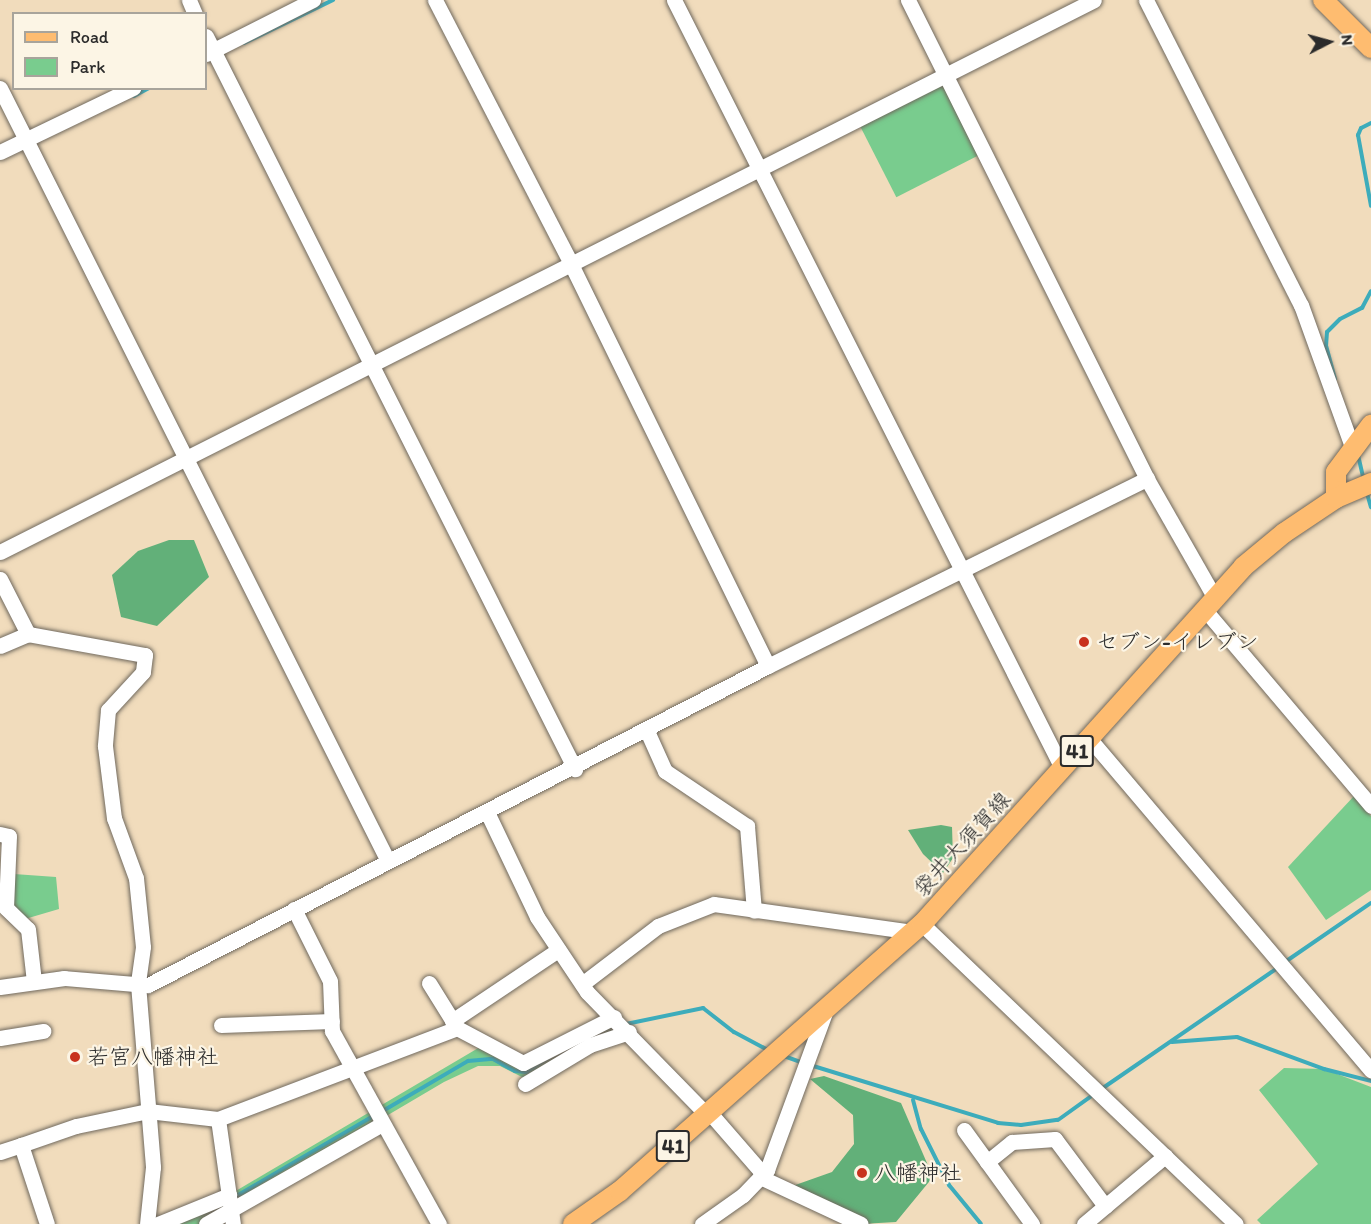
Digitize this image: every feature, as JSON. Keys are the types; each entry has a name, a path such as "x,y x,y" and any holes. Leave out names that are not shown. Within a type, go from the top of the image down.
{"main road":[{"path":"1323,0 1370,46"},
{"path":"1336,498 1336,472 1352,447 1371,425"},
{"name":"袋井大須賀線","path":"573,1224 620,1191 770,1062 918,928 1243,567 1284,532 1336,498 1370,487"}],"street":[{"path":"313,0 208,47 372,362 575,769"},
{"path":"435,0 570,262 768,666"},
{"path":"674,0 1062,768"},
{"path":"908,0 1210,604 1371,806"},
{"path":"0,552 570,262 1094,0"},
{"path":"1146,0 1302,304 1352,447"},
{"path":"0,88 388,861"},
{"path":"0,152 129,90"},
{"path":"0,987 64,978 148,985 388,861 575,769 768,666 1147,479"},
{"path":"0,579 28,634"},
{"path":"0,646 28,634 145,655 143,672 108,710 105,746 114,818 136,878 143,947 138,984 153,1167 147,1224"},
{"path":"647,731 665,771 747,826 754,911"},
{"path":"1089,738 1274,960 1371,1071"},
{"path":"487,812 529,903 582,984 709,1114 761,1176 861,1224"},
{"path":"0,834 9,837 6,908 28,928 34,982"},
{"path":"582,984 658,926 698,908 714,904 754,911 918,928 1236,1224"},
{"path":"294,909 330,981 332,1031 439,1224"},
{"path":"0,1152 76,1126 148,1111 218,1119 352,1068 455,1024 558,950"},
{"path":"429,983 455,1024 524,1063 614,1017"},
{"path":"702,1224 719,1218 761,1176 825,1012"},
{"path":"221,1025 332,1021"},
{"path":"0,1038 43,1032"},
{"path":"525,1084 590,1045 629,1032"},
{"path":"218,1119 233,1218"},
{"path":"206,1224 233,1218 382,1124"},
{"path":"964,1130 1032,1224"},
{"path":"987,1162 1012,1142 1055,1139 1105,1206"},
{"path":"21,1145 47,1224"},
{"path":"1084,1224 1165,1156"},
{"path":"158,1224 229,1195"}],"green space":[{"path":"942,82 979,155 896,197 859,124"},
{"path":"169,540 194,540 209,577 157,626 121,617 112,575 138,551"},
{"path":"1354,796 1371,816 1371,890 1326,920 1288,867"},
{"path":"941,825 952,827 953,858 943,873 923,854 908,830"},
{"path":"14,874 56,877 59,909 25,919 10,904"},
{"path":"611,1018 612,1033 526,1079 500,1066 478,1066 444,1082 203,1224 158,1224 229,1195 480,1047 523,1066"},
{"path":"1284,1068 1324,1069 1371,1087 1371,1224 1261,1224 1257,1220 1318,1164 1259,1090"},
{"path":"824,1076 901,1103 933,1177 896,1222 861,1224 784,1189 832,1172 854,1144 853,1115 810,1079"}],"waterway":[{"path":"244,43 333,0"},
{"path":"134,96 145,90"},
{"path":"1371,123 1361,128 1358,135 1371,206"},
{"path":"1335,379 1326,346 1327,332 1340,319 1362,308 1371,291"},
{"path":"1358,455 1364,480"},
{"path":"1366,490 1371,507"},
{"path":"1285,962 1371,903"},
{"path":"1100,1090 1279,967"},
{"path":"626,1024 703,1008 734,1032 769,1051"},
{"path":"1172,1042 1237,1037 1324,1069 1371,1081"},
{"path":"784,1056 803,1063"},
{"path":"381,1112 468,1061 493,1059 515,1071 526,1072 548,1058"},
{"path":"810,1065 998,1123 1021,1125 1058,1120 1094,1094"},
{"path":"913,1100 921,1129 949,1185 981,1224"},
{"path":"233,1198 375,1115"}],"place":[{"name":"セブン-イレブン","path":"1084,642"},
{"name":"若宮八幡神社","path":"75,1057"},
{"name":"八幡神社","path":"862,1173"}]}
